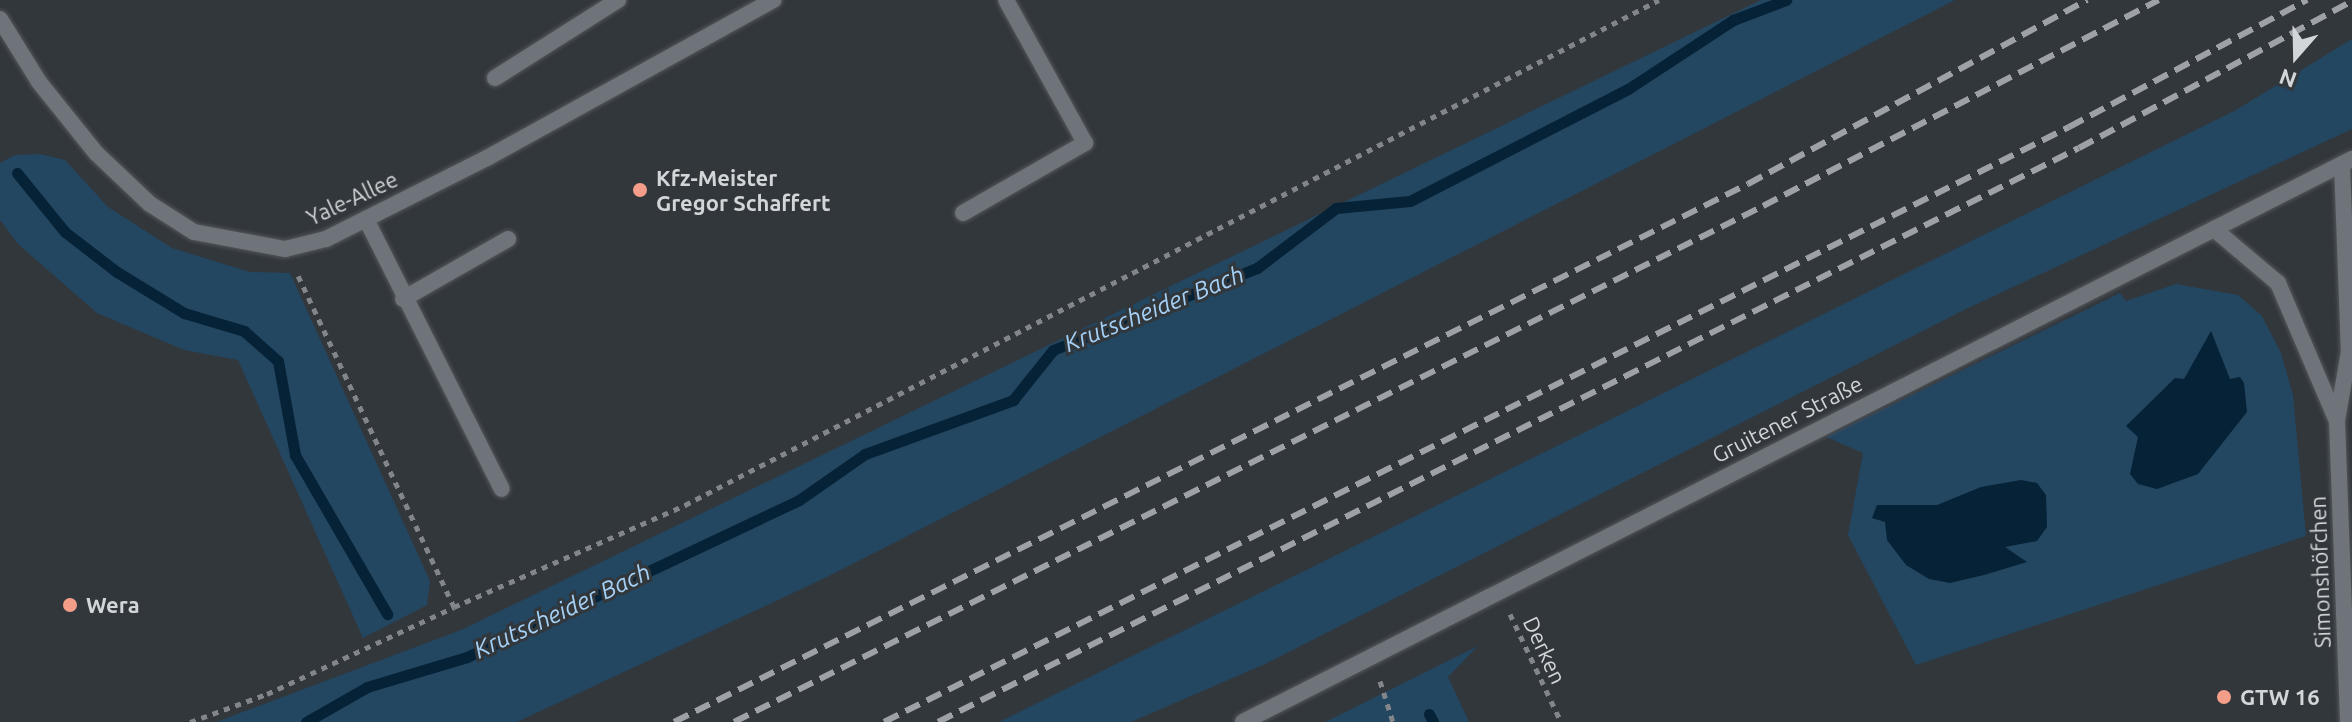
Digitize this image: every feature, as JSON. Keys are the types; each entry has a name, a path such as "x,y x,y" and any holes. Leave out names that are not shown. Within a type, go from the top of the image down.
{"street":[{"path":"495,78 618,0"},
{"name":"Yale-Allee","path":"0,19 39,82 96,153 150,204 194,232 285,249 326,239 366,219 773,0"},
{"path":"963,213 1085,143 1006,0"},
{"name":"Gruitener Straße","path":"1243,722 1374,660 1500,591 2347,161"},
{"name":"Simonshöfchen","path":"2347,161 2349,351 2337,421 2348,722"},
{"path":"366,219 403,299 502,489"},
{"name":"Simonshöfchen","path":"2214,229 2278,283 2337,421"},
{"path":"403,299 508,239"}],"path":[{"path":"190,722 267,694 685,505 1659,0"},
{"path":"285,249 454,607"},
{"name":"Derken","path":"1500,591 1561,722"},
{"path":"1374,660 1393,722"}],"shaded area":[{"path":"1761,0 1955,0 827,577 517,722 216,722 461,630"},
{"path":"2352,39 2352,129 1966,309 1265,664 1131,722 999,722 2236,110"},
{"path":"40,154 65,160 108,207 172,248 250,272 290,273 430,581 427,605 363,638 238,360 184,350 97,313 18,244 0,220 0,163 15,155"},
{"path":"2176,284 2238,295 2262,316 2281,353 2293,395 2306,536 1916,665 1848,535 1863,453 1826,437 2120,293 2126,301"},
{"path":"2211,331 2230,379 2240,377 2244,383 2247,412 2198,474 2157,489 2138,484 2130,474 2138,437 2126,426 2175,378 2184,379"},
{"path":"2021,480 2037,483 2046,495 2047,527 2037,541 2005,547 2027,562 1984,575 1950,583 1929,579 1906,565 1887,540 1885,522 1872,518 1877,505 1937,505 1981,487"},
{"path":"1478,646 1448,677 1469,722 1325,722"}],"waterway":[{"name":"Krutscheider Bach","path":"306,722 367,687 467,657 799,500 865,454 1013,400 1053,350 1257,268 1336,208 1410,201 1628,89 1733,20 1786,0"},
{"path":"17,173 65,232 117,272 184,313 244,331 278,361 295,455 387,614"},
{"path":"1429,714 1433,722"}],"railway":[{"path":"674,722 1748,184 2087,0"},
{"path":"734,722 1763,206 2159,0"},
{"path":"884,722 2069,127 2307,0"},
{"path":"938,722 2079,148 2352,1"}],"place":[{"name":"Kfz-Meister Gregor Schaffert","path":"640,190"},
{"name":"Wera","path":"70,605"},
{"name":"GTW 16","path":"2224,697"}]}
